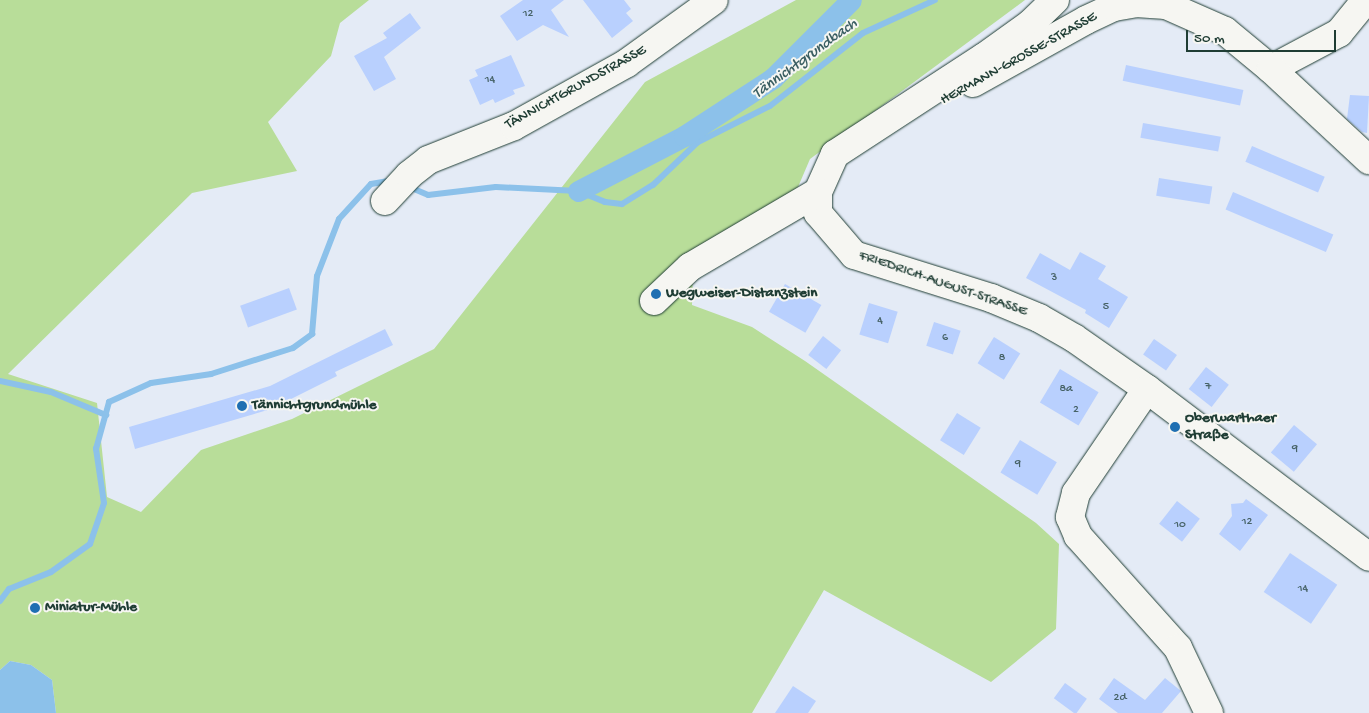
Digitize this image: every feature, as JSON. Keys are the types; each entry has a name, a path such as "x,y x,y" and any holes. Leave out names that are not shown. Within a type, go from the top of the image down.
{"street":[{"name":"TÄNNICHTGRUNDSTRASSE","path":"384,201 409,175 428,160 514,126 627,63 714,0"},
{"path":"654,302 690,267 818,192 835,154 984,57 1030,24 1055,0"},
{"path":"1271,69 1339,33 1366,0"},
{"name":"HERMANN-GROSSE-STRASSE","path":"860,136 899,129 967,86 1086,20 1114,7 1136,3 1166,5 1225,31 1271,69 1369,160"},
{"name":"FRIEDRICH-AUGUST-STRASSE","path":"818,192 818,213 854,255 991,298 1039,318 1074,338 1147,389 1369,558"},
{"path":"1147,389 1076,493 1070,517 1078,536 1178,648 1209,713"}],"green space":[{"path":"0,0 369,0 340,23 331,56 268,122 297,171 192,193 8,374 97,403 107,497 141,512 201,450 292,419 434,349 645,82 796,0 1025,0 810,159 798,187 693,271 692,305 752,327 805,361 1036,523 1059,544 1056,629 991,682 824,590 752,713 56,713 52,680 31,665 10,661 0,670"}],"water":[{"path":"10,661 31,665 52,680 56,713 0,713 0,670"}],"building":[{"path":"523,0 564,0 551,10 569,37 543,25 517,41 500,16"},
{"path":"583,0 624,0 631,9 626,13 633,21 612,38"},
{"path":"410,13 421,28 384,57 396,79 374,91 354,56 387,38 383,33"},
{"path":"511,55 525,86 513,90 515,94 495,103 493,99 480,105 469,80 478,76 475,70"},
{"path":"1126,65 1243,90 1240,106 1123,81"},
{"path":"1350,95 1369,96 1367,133 1362,132 1347,119"},
{"path":"1143,123 1221,137 1218,151 1140,138"},
{"path":"1252,146 1325,177 1318,193 1245,162"},
{"path":"1159,178 1212,186 1210,204 1156,196"},
{"path":"1233,192 1333,235 1326,252 1226,209"},
{"path":"1080,252 1106,266 1098,279 1128,297 1109,328 1085,313 1086,310 1026,278 1040,253 1070,270"},
{"path":"785,284 821,305 805,333 769,312"},
{"path":"289,288 297,310 248,327 240,306"},
{"path":"869,303 898,312 888,343 859,335"},
{"path":"934,322 961,331 953,354 926,346"},
{"path":"385,329 393,345 335,372 337,376 271,409 135,449 129,427 270,386"},
{"path":"823,336 841,350 826,369 808,355"},
{"path":"994,337 1020,353 1004,380 978,363"},
{"path":"1154,339 1177,355 1166,371 1143,355"},
{"path":"1206,367 1229,385 1212,407 1189,389"},
{"path":"1060,369 1099,392 1078,426 1040,402"},
{"path":"957,413 981,428 964,455 940,440"},
{"path":"1294,425 1317,444 1294,472 1271,453"},
{"path":"1020,440 1057,462 1037,495 1000,473"},
{"path":"1246,499 1268,515 1240,551 1219,534 1232,516 1231,504 1243,503"},
{"path":"1177,501 1200,519 1182,542 1159,524"},
{"path":"1290,553 1337,585 1311,624 1264,592"},
{"path":"1114,678 1145,700 1165,678 1181,691 1162,713 1118,713 1099,699"},
{"path":"1065,683 1087,699 1077,713 1074,713 1054,698"},
{"path":"793,686 816,701 808,713 775,713"}],"waterway":[{"path":"578,191 684,136 773,78 851,0"},
{"name":"Tännichtgrundbach","path":"407,186 428,195 496,187 578,191 605,202 622,204 653,185 698,142 770,106 863,33 935,0"},
{"name":"Tännichtgrundbach","path":"0,601 9,589 51,572 90,544 104,503 96,449 109,402 151,383 211,374 293,348 312,334 317,276 339,219 371,184 393,180"},
{"path":"0,381 51,392 106,415"}],"place":[{"name":"Wegweiser-Distanzstein","path":"656,294"},
{"name":"Tännichtgrundmühle","path":"242,406"},
{"name":"Oberwarthaer Straße","path":"1175,427"},
{"name":"Miniatur-Mühle","path":"35,608"}]}
